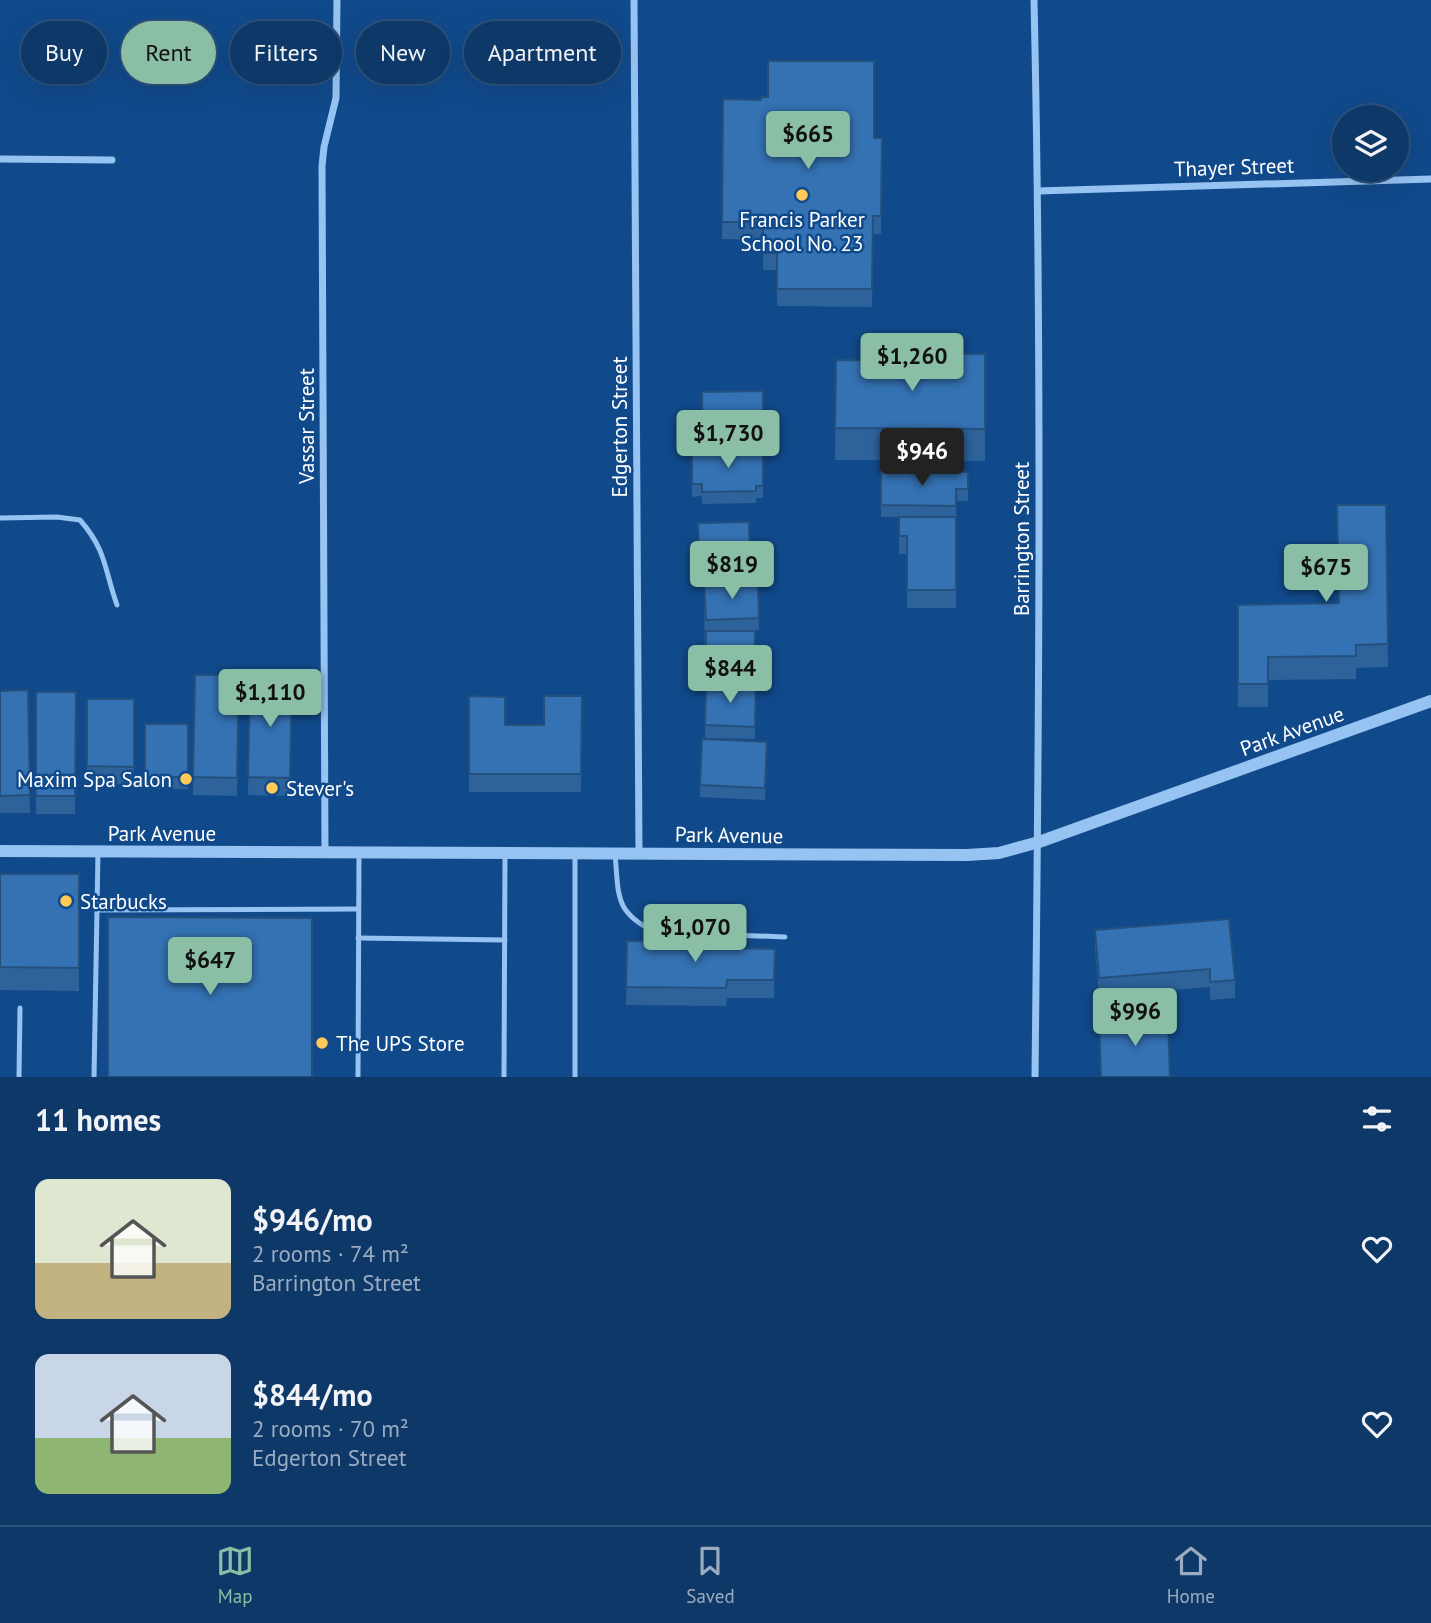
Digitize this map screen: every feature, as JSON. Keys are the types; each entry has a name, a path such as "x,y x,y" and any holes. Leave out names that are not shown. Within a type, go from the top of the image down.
{"street":[{"name":"Vassar Street","path":"325,853 322,166 336,98 337,0"},
{"name":"Edgerton Street","path":"634,0 639,854"},
{"name":"Barrington Street","path":"1034,0 1038,191 1039,842 1035,1077"},
{"path":"0,159 112,160"},
{"name":"Thayer Street","path":"1038,191 1431,179"},
{"name":"Park Avenue","path":"0,851 967,855 999,852 1039,842 1431,701"}],"lane":[{"path":"0,518 57,517 80,520 94,536 104,558 117,605"},
{"path":"94,1077 98,852"},
{"path":"358,1077 359,853"},
{"path":"504,1077 505,853"},
{"path":"575,853 575,1077"},
{"path":"615,854 619,895 624,911 655,932 785,937"},
{"path":"97,910 358,909"},
{"path":"358,938 505,940"},
{"path":"19,1077 20,1008"}],"building":[{"name":"Francis Parker School No. 23","path":"768,61 874,61 874,138 882,138 881,216 873,216 872,289 777,289 777,253 763,253 763,222 722,222 723,99 761,100 761,97 768,97"},
{"path":"938,354 985,354 985,429 835,428 836,360 938,361"},
{"path":"763,391 763,439 703,440 702,392"},
{"path":"701,450 756,450 756,454 763,453 763,486 756,486 756,491 702,492 702,484 692,484 692,452 701,453"},
{"path":"881,471 968,472 968,489 956,489 956,506 881,505"},
{"path":"1337,505 1386,505 1388,644 1356,645 1356,656 1268,657 1268,684 1238,684 1238,605 1339,603"},
{"path":"899,517 956,517 956,590 907,590 907,536 899,536"},
{"path":"749,522 750,559 699,559 698,523"},
{"path":"758,583 759,618 706,620 704,584"},
{"path":"706,631 755,631 755,673 705,673"},
{"path":"195,675 239,675 237,778 193,777"},
{"path":"250,680 292,680 290,778 248,777"},
{"path":"706,683 756,685 755,727 705,725"},
{"path":"28,690 30,795 0,796 0,691"},
{"path":"36,692 76,692 75,796 36,796"},
{"path":"469,696 505,697 505,725 544,725 544,696 582,696 581,774 469,774"},
{"path":"87,699 134,699 134,767 87,766"},
{"path":"145,724 188,724 188,777 145,777"},
{"path":"702,739 767,742 765,788 700,785"},
{"path":"0,874 79,874 79,968 0,967"},
{"path":"108,917 312,918 312,1077 108,1077"},
{"path":"1229,919 1235,980 1210,982 1210,969 1099,978 1095,930"},
{"path":"627,941 726,941 726,948 775,949 774,980 727,980 726,988 626,987"},
{"path":"1168,1019 1170,1077 1101,1077 1099,1021"}],"place":[{"name":"Francis Parker School No. 23","path":"802,195"},
{"name":"Maxim Spa Salon","path":"186,779"},
{"name":"Stever's","path":"272,788"},
{"name":"Starbucks","path":"66,901"},
{"name":"The UPS Store","path":"322,1043"}]}
